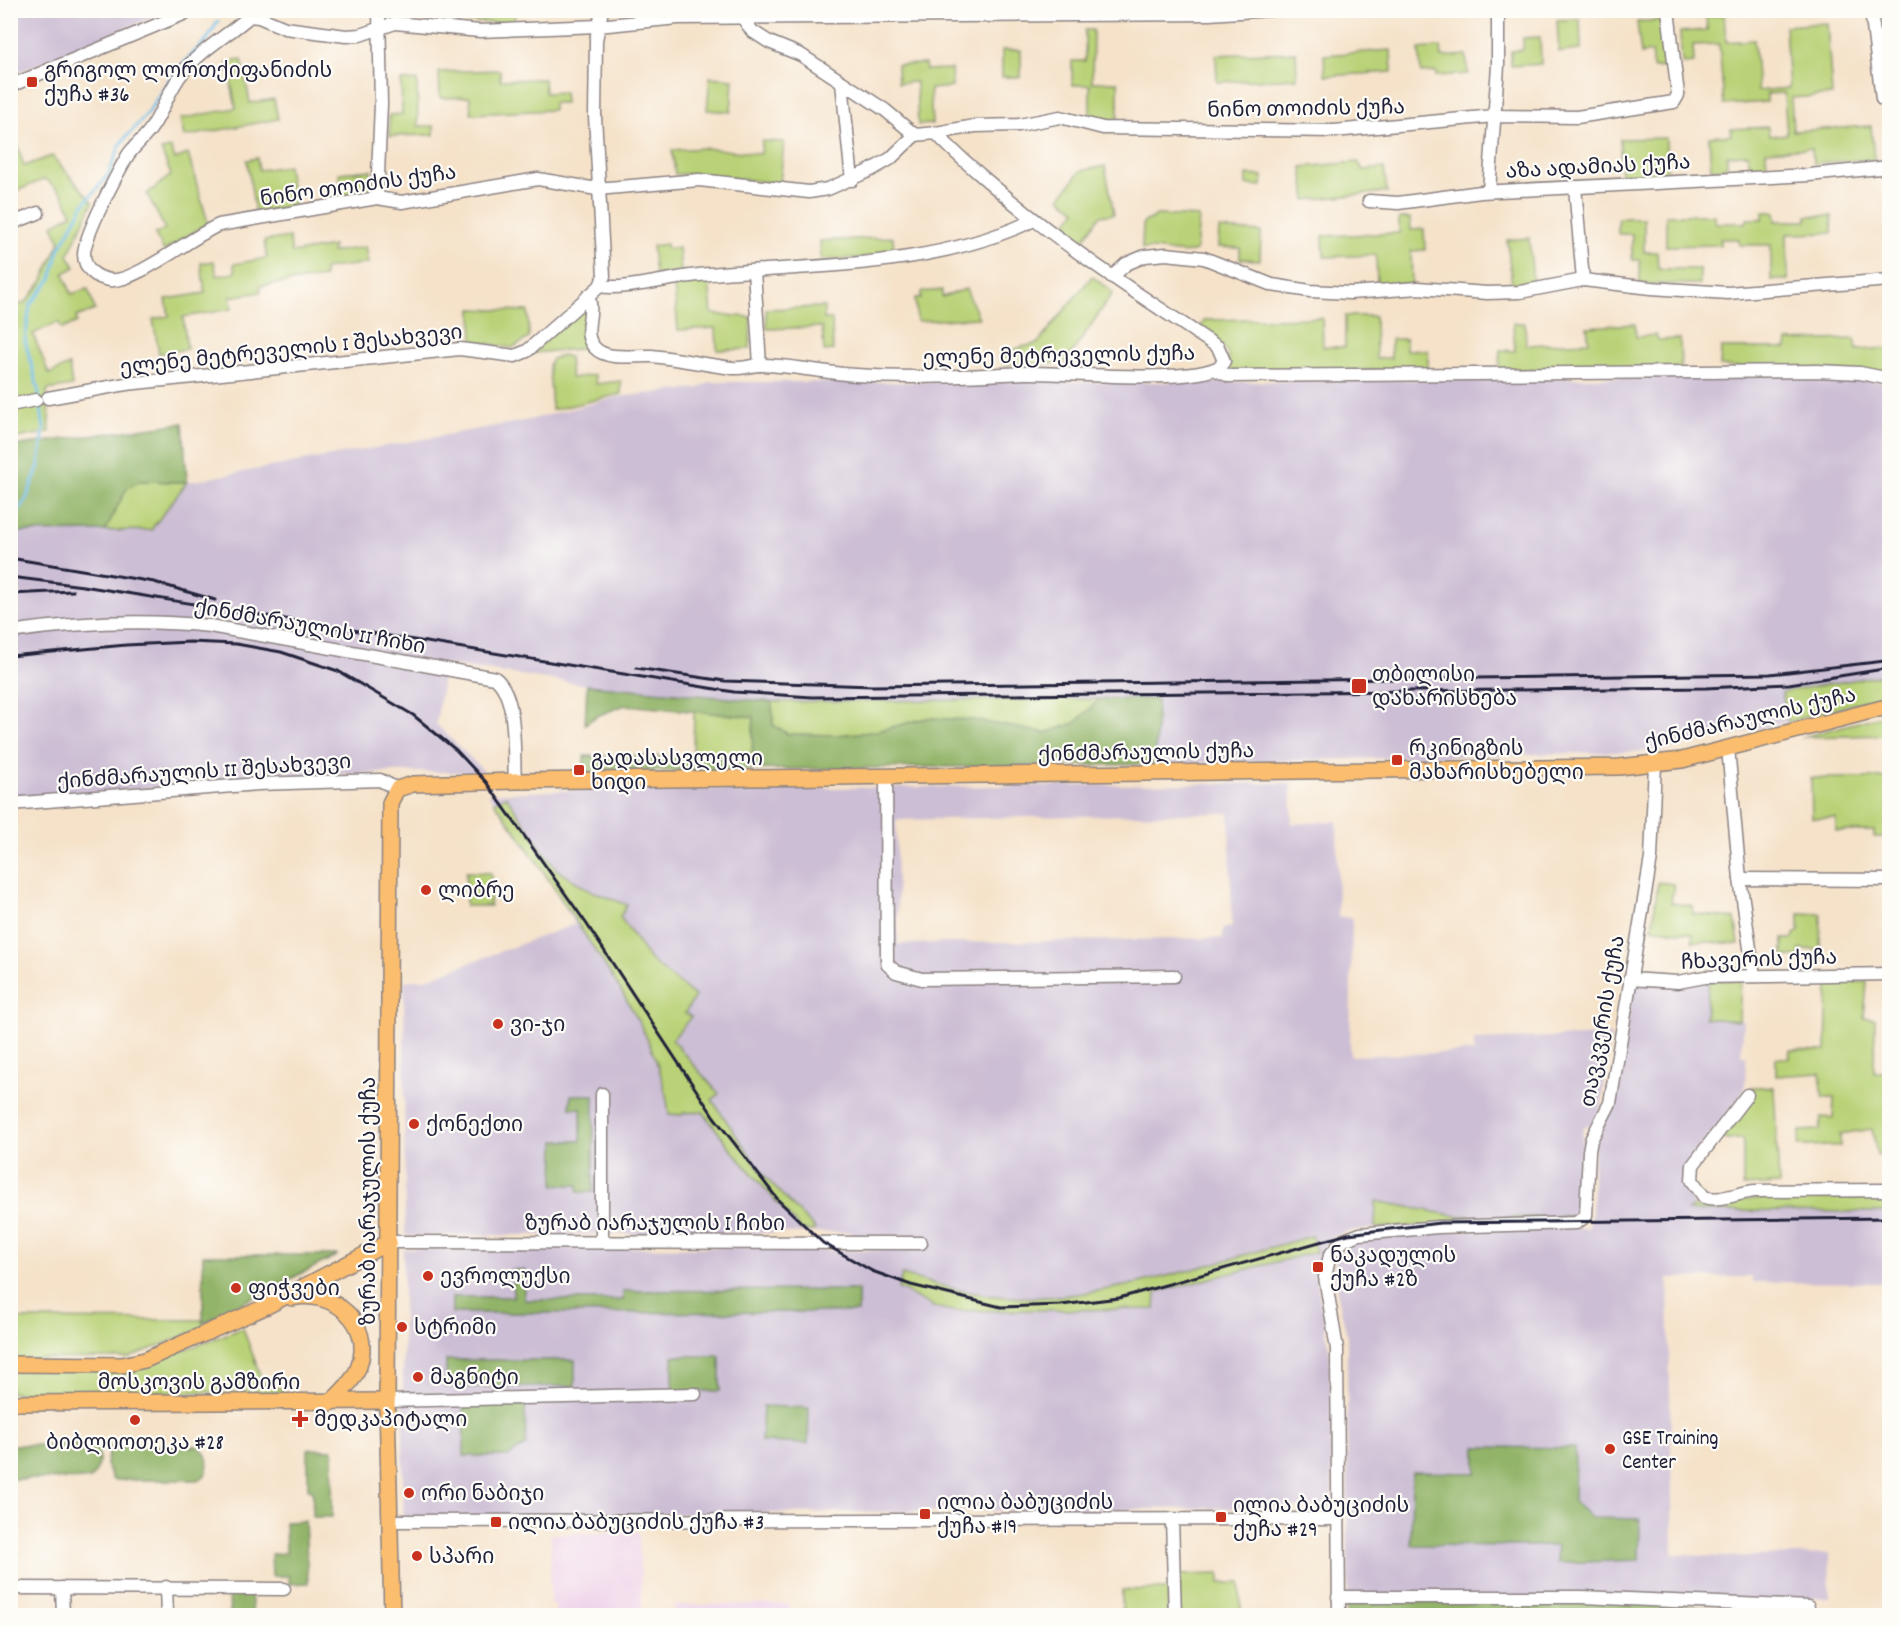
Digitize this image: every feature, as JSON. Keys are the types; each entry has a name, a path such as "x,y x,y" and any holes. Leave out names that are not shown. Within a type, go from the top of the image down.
{"main road":[{"name":"ქინძმარაულის ქუჩა","path":"397,789 413,784 515,781 1619,767 1655,764 1728,748 1890,706"},
{"name":"ზურაბ იარაჯულის ქუჩა","path":"392,1616 387,1401 390,803 397,789"},
{"name":"მოსკოვის გამზირი","path":"10,1364 122,1365 145,1360 277,1301 389,1242"},
{"path":"277,1301 299,1296 320,1296 342,1308 354,1321 361,1338 360,1364 352,1380 330,1402"},
{"name":"მოსკოვის გამზირი","path":"10,1403 387,1401"}],"street":[{"path":"10,86 193,10"},
{"path":"377,198 381,104 379,10"},
{"path":"588,296 600,286 604,276 597,189 595,116 598,26 602,10"},
{"path":"249,14 285,28 333,36 360,35 395,22 458,30 598,26 678,18 1215,14 1270,10"},
{"name":"აზა ადამიას ქუჩა","path":"1498,10 1498,66 1489,191 1809,175 1890,167"},
{"name":"ნინო თოიძის ქუჩა","path":"249,14 195,59 167,96 152,128 129,153 103,201 83,252 85,264 92,274 111,280 136,274 198,233 219,225 377,198 402,202 538,179 597,189 699,180 809,192 828,189 852,180 890,159 915,135 975,126 1019,125 1060,117 1103,128 1334,131 1494,116 1577,117 1677,99 1668,10"},
{"path":"1871,10 1882,99"},
{"path":"743,18 752,31 769,42 801,55 885,110 915,135"},
{"path":"842,83 852,180"},
{"path":"936,133 950,149 1034,220 1112,277 1126,264 1145,256 1166,254 1204,258 1272,285 1310,291 1350,293 1418,288 1487,293 1520,292 1553,288 1583,280 1651,288 1728,293 1890,280"},
{"path":"1575,187 1583,280"},
{"path":"1369,201 1398,203 1489,191"},
{"path":"10,224 38,213"},
{"path":"600,286 896,260 987,240 1034,220"},
{"path":"754,271 760,365"},
{"name":"ელენე მეტრეველის ქუჩა","path":"588,296 591,309 588,319 589,338 600,352 688,360 736,368 760,365 857,375 958,377 1044,372 1112,377 1170,376 1216,370 1224,361 1218,347 1112,277"},
{"name":"ელენე მეტრეველის I შესახვევი","path":"10,405 126,384 460,349 515,356 527,351 588,296"},
{"path":"1216,370 1229,376 1818,371 1860,373 1890,379"},
{"name":"ქინძმარაულის II ჩიხი","path":"10,632 97,624 165,622 210,626 495,678 504,684 510,704 515,781"},
{"path":"1728,748 1740,879 1754,976"},
{"name":"თავკვერის ქუჩა","path":"1338,1519 1337,1349 1324,1277 1330,1255 1344,1240 1360,1234 1438,1227 1557,1224 1583,1220 1586,1216 1589,1151 1610,1103 1651,858 1655,764"},
{"path":"886,776 887,964 896,972 922,979 1174,976"},
{"name":"ქინძმარაულის II შესახვევი","path":"10,804 269,783 380,780 397,789"},
{"path":"1740,879 1890,880"},
{"name":"ჩხავერის ქუჩა","path":"1629,979 1678,982 1706,977 1890,974"},
{"path":"602,1094 602,1242"},
{"path":"1747,1095 1693,1165 1692,1180 1704,1197 1718,1199 1735,1193 1754,1191 1890,1190"},
{"name":"ზურაბ იარაჯულის I ჩიხი","path":"389,1242 921,1243"},
{"path":"387,1401 695,1394"},
{"path":"1172,1519 1175,1616"},
{"path":"389,1521 1338,1519 1338,1616"},
{"path":"166,1587 167,1616"},
{"path":"10,1588 284,1589"},
{"path":"62,1588 63,1616"},
{"path":"1338,1597 1582,1597 1808,1607"}],"shaded area":[{"path":"11,10 168,10 168,11 11,75"},
{"path":"610,10 909,11 610,13"},
{"name":"თბილისი დახარისხება","path":"1832,375 1889,383 1889,674 1783,691 1788,722 1658,751 1155,764 1156,699 772,702 587,685 445,664 436,724 485,772 392,772 253,779 11,800 11,532 151,530 187,482 529,420 617,397 699,388 711,382 1230,382"},
{"path":"1291,783 1292,824 1337,821 1338,917 1352,917 1350,1056 1474,1052 1474,1040 1611,1035 1601,1110 1591,1124 1583,1127 1580,1216 1491,1218 1451,1215 1376,1201 1375,1228 1349,1231 1332,1237 1321,1251 1315,1271 1330,1354 1332,1507 403,1517 403,1249 792,1247 793,1251 921,1249 919,1236 853,1238 852,1232 405,1236 404,981 426,979 575,924 549,881 488,794 552,791","holes":["1229,813 1232,927 1223,928 1223,938 898,944 896,820"]},
{"path":"1709,980 1706,1018 1744,1021 1741,1055 1746,1056 1745,1087 1741,1096 1689,1160 1685,1173 1693,1207 1688,1211 1889,1212 1889,1296 1884,1296 1884,1283 1753,1282 1752,1277 1668,1278 1673,1554 1721,1557 1829,1554 1830,1597 1812,1598 1811,1604 1348,1595 1347,1336 1334,1278 1335,1264 1339,1254 1356,1240 1447,1231 1588,1228 1592,1216 1594,1144 1620,1087 1632,982"},
{"path":"639,1532 642,1615 555,1615 555,1605 550,1605 551,1534"},
{"path":"790,1604 790,1615 675,1615 674,1605"},
{"path":"1725,1607 1811,1611 1811,1615 1725,1615"}],"green space":[{"path":"466,11 515,11 514,23 466,22"},
{"path":"1724,15 1726,42 1754,40 1758,91 1789,88 1785,26 1827,23 1832,95 1791,98 1793,131 1871,126 1874,159 1813,163 1812,148 1766,151 1767,170 1750,171 1748,154 1727,155 1727,168 1711,169 1709,137 1731,135 1731,129 1768,127 1769,136 1787,134 1784,93 1767,94 1767,102 1724,105 1719,44 1693,45 1694,63 1682,64 1680,32 1707,30 1706,16"},
{"path":"1580,19 1581,50 1559,52 1557,20"},
{"path":"1661,20 1667,67 1653,68 1651,52 1641,54 1637,22"},
{"path":"1085,30 1093,30 1092,82 1118,82 1118,120 1090,119 1090,85 1072,85 1072,61 1085,61"},
{"path":"1540,37 1541,64 1511,66 1511,51 1523,50 1523,38"},
{"path":"1441,47 1442,57 1466,55 1468,74 1436,76 1436,72 1421,73 1419,49"},
{"path":"1002,50 1021,50 1021,77 1002,77"},
{"path":"1391,50 1392,72 1325,76 1324,55"},
{"path":"1296,52 1297,78 1217,82 1216,55"},
{"path":"1889,55 1889,98 1887,98 1885,56"},
{"path":"242,60 250,103 274,99 278,119 184,137 180,119 236,108 227,62"},
{"path":"925,64 926,70 951,69 952,87 930,89 932,124 918,125 916,82 898,83 897,65"},
{"path":"500,70 500,80 544,79 545,93 564,92 565,103 553,103 553,110 471,114 470,97 440,98 439,72"},
{"path":"710,77 733,79 731,112 707,110"},
{"path":"417,80 418,126 434,126 434,135 390,136 389,115 402,114 401,81"},
{"path":"1666,138 1667,176 1621,178 1620,139"},
{"path":"762,141 784,142 780,184 710,175 675,174 672,150 705,148 761,154"},
{"path":"18,147 24,166 52,156 93,202 68,255 75,267 64,273 71,294 88,289 95,310 76,317 77,322 62,329 58,322 33,334 49,374 69,365 72,386 47,390 50,432 11,439 11,410 17,408 11,379 11,306 25,303 42,282 60,242 53,225 72,214 62,193 45,179 14,192 11,149"},
{"path":"171,148 175,159 188,154 208,223 164,251 155,234 165,229 147,194 171,175 161,150"},
{"path":"257,158 259,170 288,166 294,207 255,213 247,160"},
{"path":"1358,162 1363,170 1384,168 1387,192 1306,200 1302,167"},
{"path":"1105,166 1114,214 1100,216 1080,244 1061,230 1076,210 1060,198 1080,171"},
{"path":"371,170 370,194 342,198 339,173"},
{"path":"1247,175 1263,176 1262,186 1246,185"},
{"path":"1763,212 1775,212 1776,221 1807,221 1807,216 1832,216 1832,233 1787,234 1788,280 1771,280 1771,245 1739,245 1739,239 1720,239 1720,245 1666,246 1666,215 1714,215 1715,223 1746,223 1747,219 1763,219"},
{"path":"1157,215 1199,217 1196,251 1183,253 1142,249 1143,223"},
{"path":"1399,218 1410,218 1411,230 1424,229 1425,250 1411,251 1412,284 1377,285 1376,255 1324,257 1323,236 1399,233"},
{"path":"1618,218 1644,218 1644,252 1657,252 1658,269 1700,269 1700,284 1640,284 1640,260 1632,260 1632,234 1618,234"},
{"path":"1219,229 1261,232 1260,260 1240,259 1240,248 1218,247"},
{"path":"289,237 292,253 333,246 332,252 365,247 368,263 324,269 324,277 260,286 261,292 230,297 232,309 183,317 187,349 159,354 153,319 169,316 166,299 205,293 201,263 214,261 217,276 235,273 234,264 267,258 264,241"},
{"path":"893,237 894,256 821,260 820,241"},
{"path":"1529,238 1533,281 1512,284 1507,240"},
{"path":"666,244 667,249 679,248 681,272 655,275 652,246"},
{"path":"1092,276 1113,293 1065,363 1004,365 999,353 1038,343"},
{"path":"709,280 712,314 751,317 750,349 717,350 716,328 678,330 674,285"},
{"path":"966,289 979,318 917,321 915,298 921,298 921,292 942,290 942,297"},
{"path":"584,305 589,348 531,353"},
{"path":"824,307 824,319 832,319 833,350 824,351 822,327 767,329 766,309"},
{"path":"472,309 528,311 529,338 512,348 473,341"},
{"path":"1345,316 1375,316 1376,358 1391,358 1391,339 1406,339 1406,350 1428,350 1428,369 1231,373 1225,369 1228,362 1226,350 1199,329 1205,320 1322,318 1323,347 1345,347"},
{"path":"1513,323 1525,323 1526,345 1589,342 1587,327 1635,324 1636,337 1656,335 1658,340 1680,339 1681,368 1499,370 1500,350 1515,351"},
{"path":"1855,339 1857,350 1889,348 1889,375 1720,366 1721,348 1787,348 1788,341"},
{"path":"563,355 569,357 571,378 595,375 596,384 621,381 621,394 552,410 549,365 552,359"},
{"path":"183,423 187,482 140,481 127,488 105,531 11,532 10,453 13,446"},
{"path":"140,481 187,482 151,530 105,531 126,488"},
{"path":"1889,674 1889,694 1788,722 1782,692"},
{"path":"587,685 772,702 773,725 788,734 836,735 873,732 927,718 973,720 1045,733 1075,723 1100,699 1157,699 1155,764 584,772 584,756 740,757 752,754 754,717 625,705 597,716 585,724"},
{"path":"1100,699 1075,723 1045,733 973,720 927,718 873,732 836,735 788,734 773,725 772,702"},
{"path":"694,711 754,716 752,754 740,757 693,757"},
{"path":"1889,714 1889,735 1802,737"},
{"path":"1811,778 1889,778 1889,849 1887,849 1886,837 1874,837 1874,831 1836,831 1836,818 1812,818"},
{"path":"506,796 556,869 587,889 627,905 620,917 651,961 695,996 685,1013 691,1017 672,1040 719,1094 712,1100 765,1177 815,1229 814,1231 801,1230 734,1153 703,1112 669,1114 657,1063 635,1015 538,863 494,802"},
{"path":"466,872 491,873 490,906 466,906"},
{"path":"1658,882 1674,884 1671,903 1693,906 1693,914 1735,918 1739,944 1692,941 1694,934 1652,928"},
{"path":"1799,913 1821,914 1820,950 1800,949 1800,956 1783,956 1783,939 1793,939 1794,934 1799,931"},
{"path":"1709,980 1741,980 1739,1021 1705,1018"},
{"path":"1828,982 1867,982 1864,1018 1875,1019 1874,1072 1889,1072 1889,1152 1877,1155 1872,1129 1840,1134 1840,1146 1798,1146 1800,1131 1820,1130 1821,1117 1833,1118 1834,1098 1823,1098 1820,1073 1776,1076 1776,1058 1789,1058 1790,1050 1826,1051"},
{"path":"1752,1087 1774,1087 1779,1184 1743,1186 1743,1139 1715,1139 1749,1100"},
{"path":"571,1095 594,1095 593,1192 578,1192 578,1185 554,1185 555,1141 581,1141 581,1108 570,1108"},
{"path":"1770,1198 1889,1198 1889,1212 1688,1211 1693,1207 1702,1208 1728,1201"},
{"path":"1376,1201 1451,1215 1491,1218 1580,1216 1576,1219 1375,1228"},
{"path":"1312,1236 1316,1252 1156,1292 1155,1309 954,1311 934,1307 898,1288 902,1275 955,1289 996,1296 1044,1297 1082,1293 1161,1278"},
{"name":"ფიჭვები","path":"203,1255 338,1255 203,1323"},
{"path":"513,1270 524,1270 524,1300 623,1300 623,1291 858,1290 858,1312 452,1313 452,1297 513,1297"},
{"path":"11,1319 202,1320 204,1328 128,1358 11,1359"},
{"path":"243,1328 263,1383 283,1389 283,1392 11,1393 10,1368 144,1365"},
{"path":"673,1356 720,1356 720,1391 673,1391"},
{"path":"446,1360 575,1360 575,1386 446,1387"},
{"path":"525,1403 526,1445 509,1456 464,1456 463,1404"},
{"path":"763,1406 809,1408 808,1444 761,1442"},
{"path":"11,1445 94,1445 97,1449 99,1463 90,1479 11,1479"},
{"path":"198,1446 207,1457 208,1466 203,1478 197,1480 113,1480 106,1464 110,1447"},
{"path":"1476,1447 1575,1448 1574,1501 1591,1518 1640,1519 1639,1560 1557,1563 1557,1546 1411,1545 1412,1472 1476,1473"},
{"path":"308,1449 333,1450 332,1517 312,1517 313,1490 308,1489"},
{"path":"305,1521 308,1583 289,1584 289,1576 272,1576 271,1554 286,1553 285,1522"},
{"path":"1220,1574 1220,1583 1240,1583 1241,1615 1180,1615 1179,1575"},
{"path":"1168,1589 1168,1615 1122,1615 1122,1590"},
{"path":"229,1594 251,1594 253,1615 230,1615"},
{"path":"1346,1602 1587,1602 1725,1607 1725,1615 1346,1616"}],"waterway":[{"path":"10,521 26,500 39,465 44,429 38,389 25,340 30,305 51,279 59,250 84,204 108,175 121,143 148,113 172,75 208,38 218,21"}],"railway":[{"path":"10,558 154,582 215,600"},
{"path":"10,577 83,586 734,692 812,697 1706,688 1789,684 1890,668"},
{"path":"10,594 73,591"},
{"path":"10,656 126,645 190,642 236,644 281,652 338,671 413,715 456,750 486,782 586,923 714,1117 779,1201 823,1243 872,1271 911,1285 1001,1307 1061,1305 1119,1298 1348,1234 1440,1223 1890,1218"},
{"path":"636,668 725,681 872,686 1770,674 1885,661"}],"place":[{"name":"გრიგოლ ლორთქიფანიძის ქუჩა #36","path":"32,82"},
{"name":"თბილისი დახარისხება","path":"1359,686"},
{"name":"რკინიგზის მახარისხებელი","path":"1397,760"},
{"name":"გადასასვლელი ხიდი","path":"579,770"},
{"name":"ლიბრე","path":"426,890"},
{"name":"ვი-ჯი","path":"498,1024"},
{"name":"ქონექთი","path":"414,1124"},
{"name":"ნაკადულის ქუჩა #2ზ","path":"1318,1267"},
{"name":"ევროლუქსი","path":"428,1276"},
{"name":"ფიჭვები","path":"236,1288"},
{"name":"სტრიმი","path":"402,1327"},
{"name":"მაგნიტი","path":"418,1377"},
{"name":"მედკაპიტალი","path":"300,1419"},
{"name":"ბიბლიოთეკა #28","path":"135,1420"},
{"name":"GSE Training Center","path":"1610,1449"},
{"name":"ორი ნაბიჯი","path":"409,1493"},
{"name":"ილია ბაბუციძის ქუჩა #19","path":"925,1514"},
{"name":"ილია ბაბუციძის ქუჩა #29","path":"1221,1517"},
{"name":"ილია ბაბუციძის ქუჩა #3","path":"496,1522"},
{"name":"სპარი","path":"417,1556"}]}
